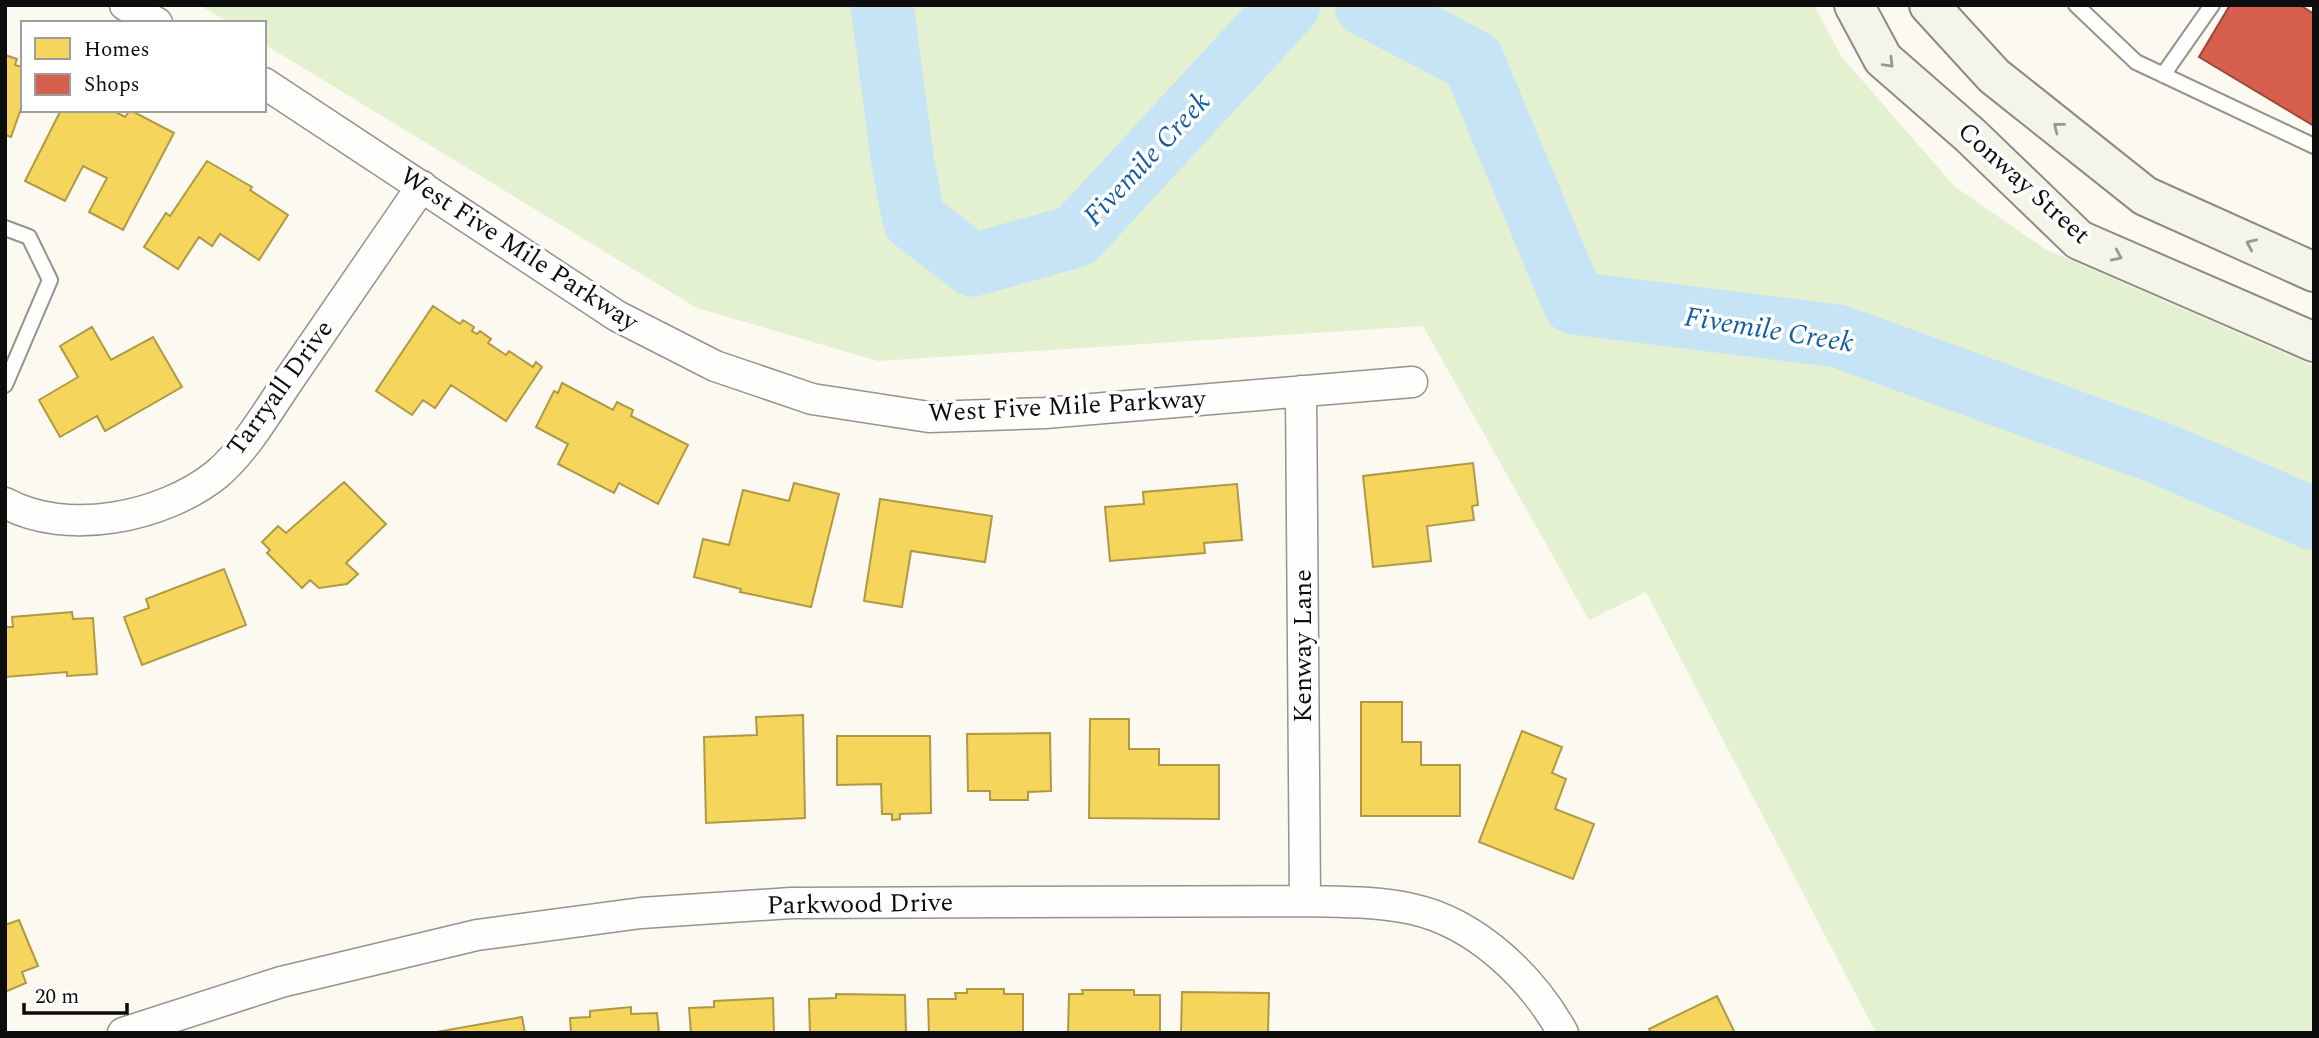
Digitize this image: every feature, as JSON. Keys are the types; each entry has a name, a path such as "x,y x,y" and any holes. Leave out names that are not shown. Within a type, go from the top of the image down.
{"street":[{"path":"125,5 153,21"},
{"name":"Conway Street","path":"1854,5 1883,60 1970,135 2079,240 2314,342"},
{"path":"1928,5 1994,76 2145,196 2314,272"},
{"name":"West Five Mile Parkway","path":"266,84 617,316 715,366 812,399 929,417 1045,413 1412,382"},
{"name":"Tarryall Drive","path":"5,503 55,519 101,520 159,508 216,475 251,434 422,186"},
{"name":"Kenway Lane","path":"1301,391 1305,901"},
{"name":"Parkwood Drive","path":"123,1033 281,982 477,935 641,913 791,903 1305,901 1360,902 1414,909 1471,933 1514,969 1554,1017 1563,1033"}],"lane":[{"path":"2077,5 2136,62 2314,146"},
{"path":"2163,75 2212,5"},
{"path":"5,228 29,237 50,280 5,386"}],"green space":[{"path":"200,5 1814,5 1841,56 1954,186 2045,249 2314,366 2314,1033 1876,1033 1646,592 1589,620 1423,326 878,361 697,308 266,45 266,21 226,21"}],"building: Homes":[{"path":"5,55 17,59 15,65 21,66 21,109 11,137 5,135"},
{"path":"60,112 116,112 125,117 129,112 134,112 174,133 123,230 89,212 107,178 83,166 65,201 25,181"},
{"path":"207,161 252,187 250,190 288,215 259,260 220,234 212,246 199,237 178,269 144,247 166,213 170,216"},
{"path":"433,306 460,324 463,320 474,327 472,331 477,334 480,331 491,339 488,343 506,355 509,351 533,367 536,362 542,367 506,421 451,385 435,408 423,400 412,415 376,391"},
{"path":"92,327 111,360 153,337 182,387 105,431 97,416 60,437 39,400 78,377 60,346"},
{"path":"562,383 613,410 617,402 633,410 631,416 688,445 658,504 619,483 614,493 558,464 568,444 536,427 554,391 558,393"},
{"path":"1473,463 1478,505 1472,506 1474,520 1427,526 1431,561 1373,567 1363,476"},
{"path":"344,482 386,524 346,563 358,574 347,584 319,588 310,580 302,588 267,553 270,550 262,542 278,526 286,533"},
{"path":"794,483 839,494 811,607 740,592 741,589 694,577 703,539 729,545 743,490 789,501"},
{"path":"1237,484 1242,540 1204,543 1205,553 1110,561 1105,507 1144,504 1143,492"},
{"path":"880,499 992,516 985,562 911,551 902,607 864,601"},
{"path":"224,569 246,625 142,665 124,617 149,608 146,599"},
{"path":"72,612 73,619 93,618 97,674 67,676 67,672 5,677 5,627 13,627 12,617"},
{"path":"1361,702 1402,702 1402,742 1421,742 1421,765 1460,765 1460,816 1361,816"},
{"path":"803,715 805,818 706,823 704,737 757,735 756,717"},
{"path":"1090,719 1129,719 1129,749 1159,749 1159,765 1219,765 1219,819 1089,818"},
{"path":"1522,731 1562,747 1552,773 1566,779 1555,809 1594,824 1573,879 1479,842"},
{"path":"1050,733 1051,791 1028,792 1028,800 990,800 990,791 968,791 967,734"},
{"path":"837,736 930,736 931,813 900,814 900,819 892,820 892,814 882,814 881,784 837,785"},
{"path":"19,920 38,966 22,972 26,983 5,992 5,925"},
{"path":"967,989 1004,989 1004,994 1023,994 1023,1033 929,1033 928,999 956,999 955,993 967,993"},
{"path":"1082,990 1134,990 1134,995 1160,995 1160,1033 1068,1033 1069,994 1083,994"},
{"path":"1182,992 1269,993 1268,1033 1181,1033"},
{"path":"836,994 905,995 906,1033 810,1033 809,999 836,998"},
{"path":"1717,996 1735,1033 1651,1033 1649,1029"},
{"path":"773,998 774,1033 691,1033 689,1008 714,1007 714,1001"},
{"path":"631,1007 631,1014 657,1013 659,1033 571,1033 570,1018 590,1017 590,1011"},
{"path":"522,1017 525,1033 436,1033 436,1032"}],"building: Shops":[{"path":"2230,5 2300,5 2314,14 2314,126 2199,57"}],"waterway":[{"name":"Fivemile Creek","path":"882,5 903,164 914,220 973,265 1076,236 1289,5"},
{"name":"Fivemile Creek","path":"1366,5 1473,61 1574,303 1838,336 2162,454 2314,519"}]}
